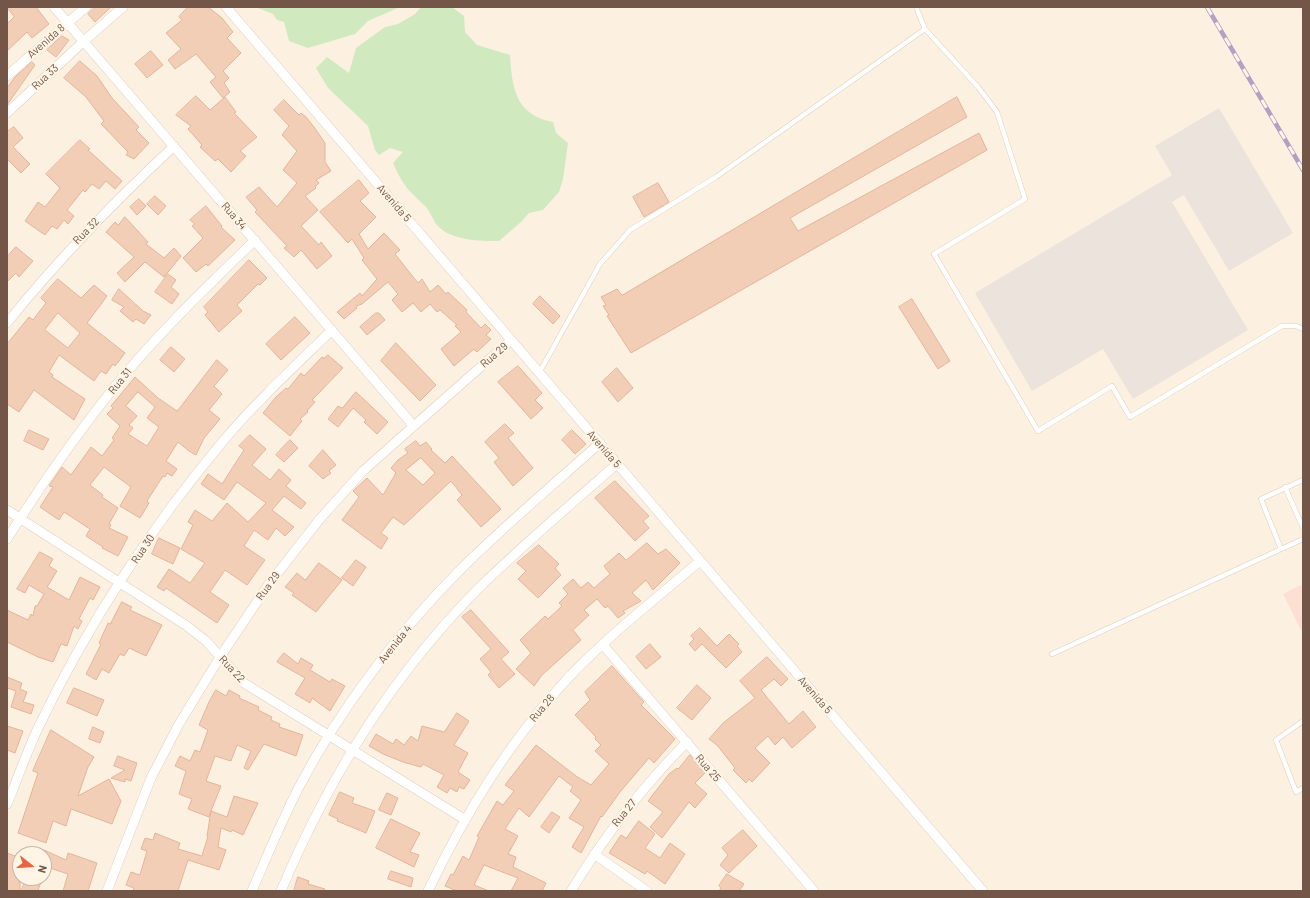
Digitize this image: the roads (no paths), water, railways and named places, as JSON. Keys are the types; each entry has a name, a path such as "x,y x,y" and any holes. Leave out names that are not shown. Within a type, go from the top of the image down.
{"street":[{"name":"Rua 34","path":"54,7 413,425"},
{"name":"Avenida 8","path":"7,76 86,7"},
{"path":"84,41 122,7"},
{"name":"Avenida 5","path":"226,7 983,891"},
{"name":"Rua 33","path":"7,113 84,41"},
{"name":"Rua 32","path":"7,323 74,244 174,146"},
{"name":"Rua 31","path":"7,540 20,518 72,443 132,366 191,302 255,240"},
{"name":"Rua 30","path":"7,804 42,720 72,662 120,583 169,511 224,440 276,383 332,330"},
{"name":"Rua 29","path":"107,891 151,778 179,724 220,657 269,584 319,520 363,471 413,425 511,340"},
{"name":"Avenida 4","path":"252,891 274,839 300,786 330,736 363,686 423,609 460,569 502,529 600,443"},
{"path":"281,891 298,851 324,799 380,707 411,666 479,588 520,549 617,464"},
{"name":"Rua 22","path":"7,510 188,626 206,641 244,683 464,819"},
{"name":"Rua 28","path":"428,891 464,819 497,766 516,739 559,688 603,645 700,560"},
{"name":"Rua 25","path":"603,645 814,891"},
{"name":"Rua 27","path":"571,891 616,822 662,767 687,742"},
{"path":"594,854 647,891"}],"lane":[{"path":"916,7 925,29 978,87 996,112 1025,199 934,254 1038,431 1112,386 1130,417 1282,326 1296,326 1303,329"},
{"path":"539,373 600,264 630,230 716,177 925,29"},
{"path":"1281,549 1261,499 1285,486 1303,480"},
{"path":"1285,486 1303,528"},
{"path":"1052,654 1303,539"},
{"path":"1303,721 1276,740 1296,792 1303,788"}],"railway":[{"path":"1207,7 1303,170"}]}
